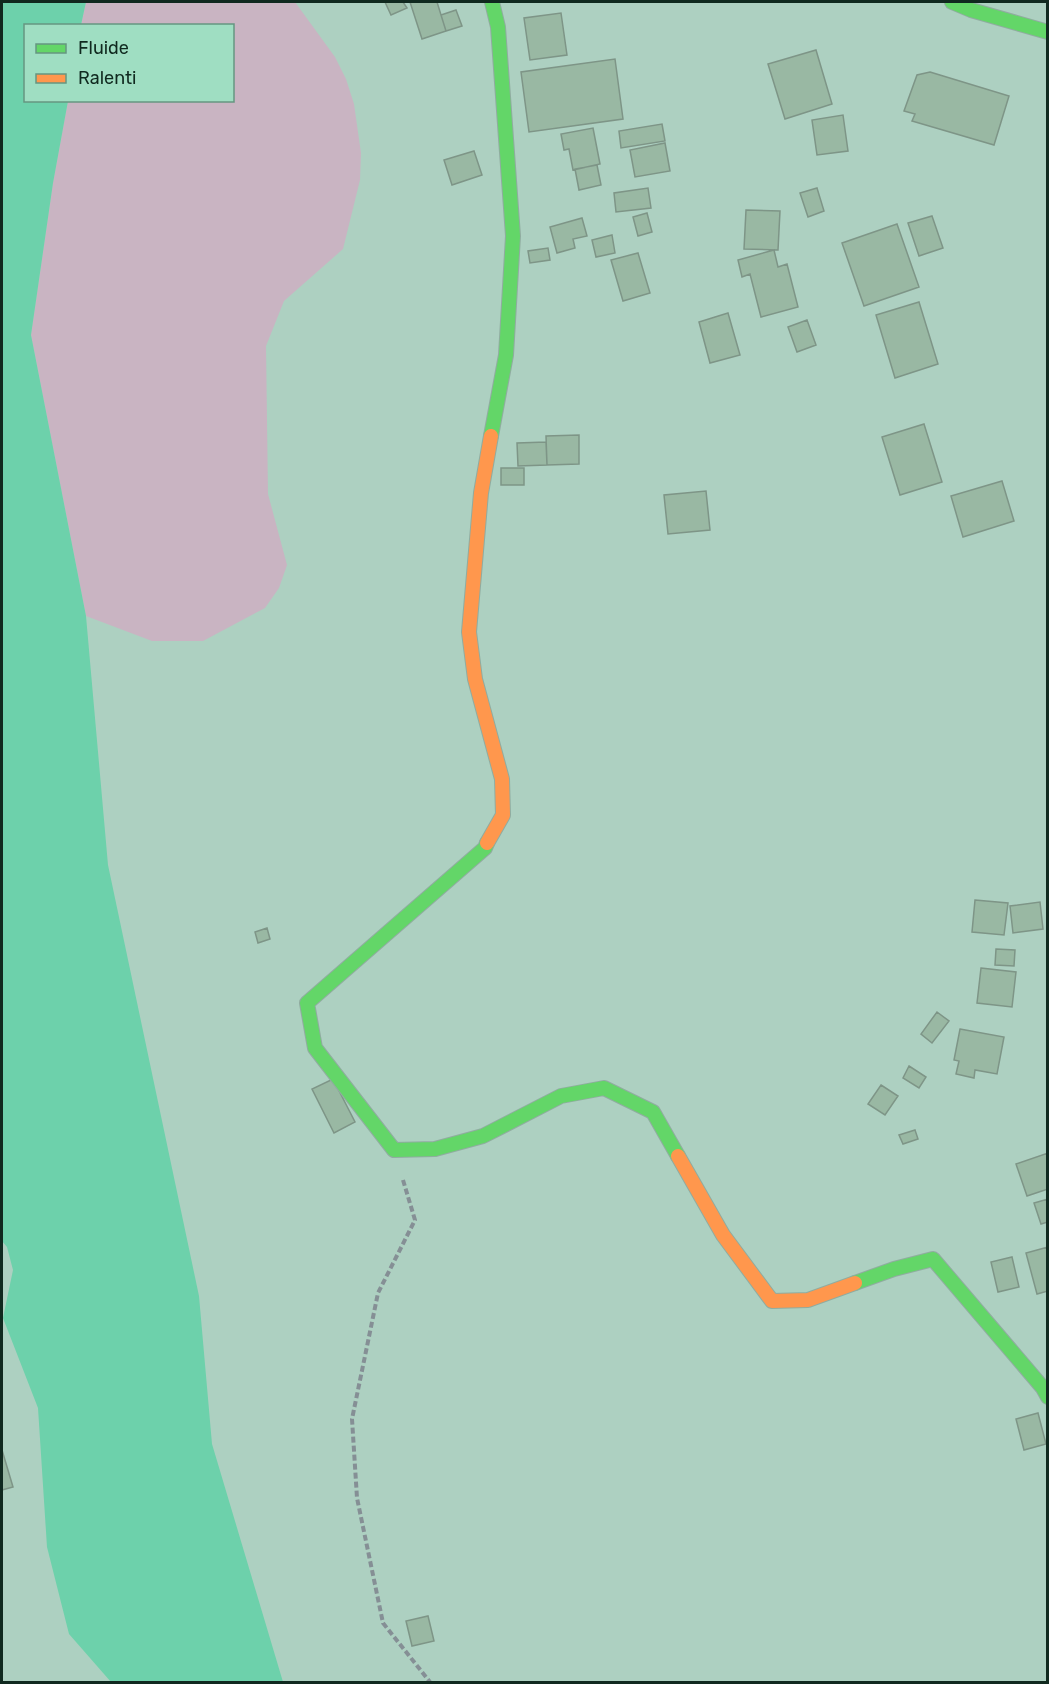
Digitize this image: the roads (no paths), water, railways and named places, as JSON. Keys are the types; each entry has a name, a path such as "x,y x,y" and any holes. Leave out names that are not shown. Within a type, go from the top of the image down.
{"street":[{"path":"492,2 498,27 513,236 506,355 481,494 469,633 475,679 502,779 503,815 485,848 308,1003 315,1048 394,1150 435,1149 483,1136 561,1096 604,1088 653,1112 723,1235 771,1300 808,1299 894,1269 933,1259 1043,1388 1047,1396"},
{"path":"952,2 970,10 1047,32"}]}
